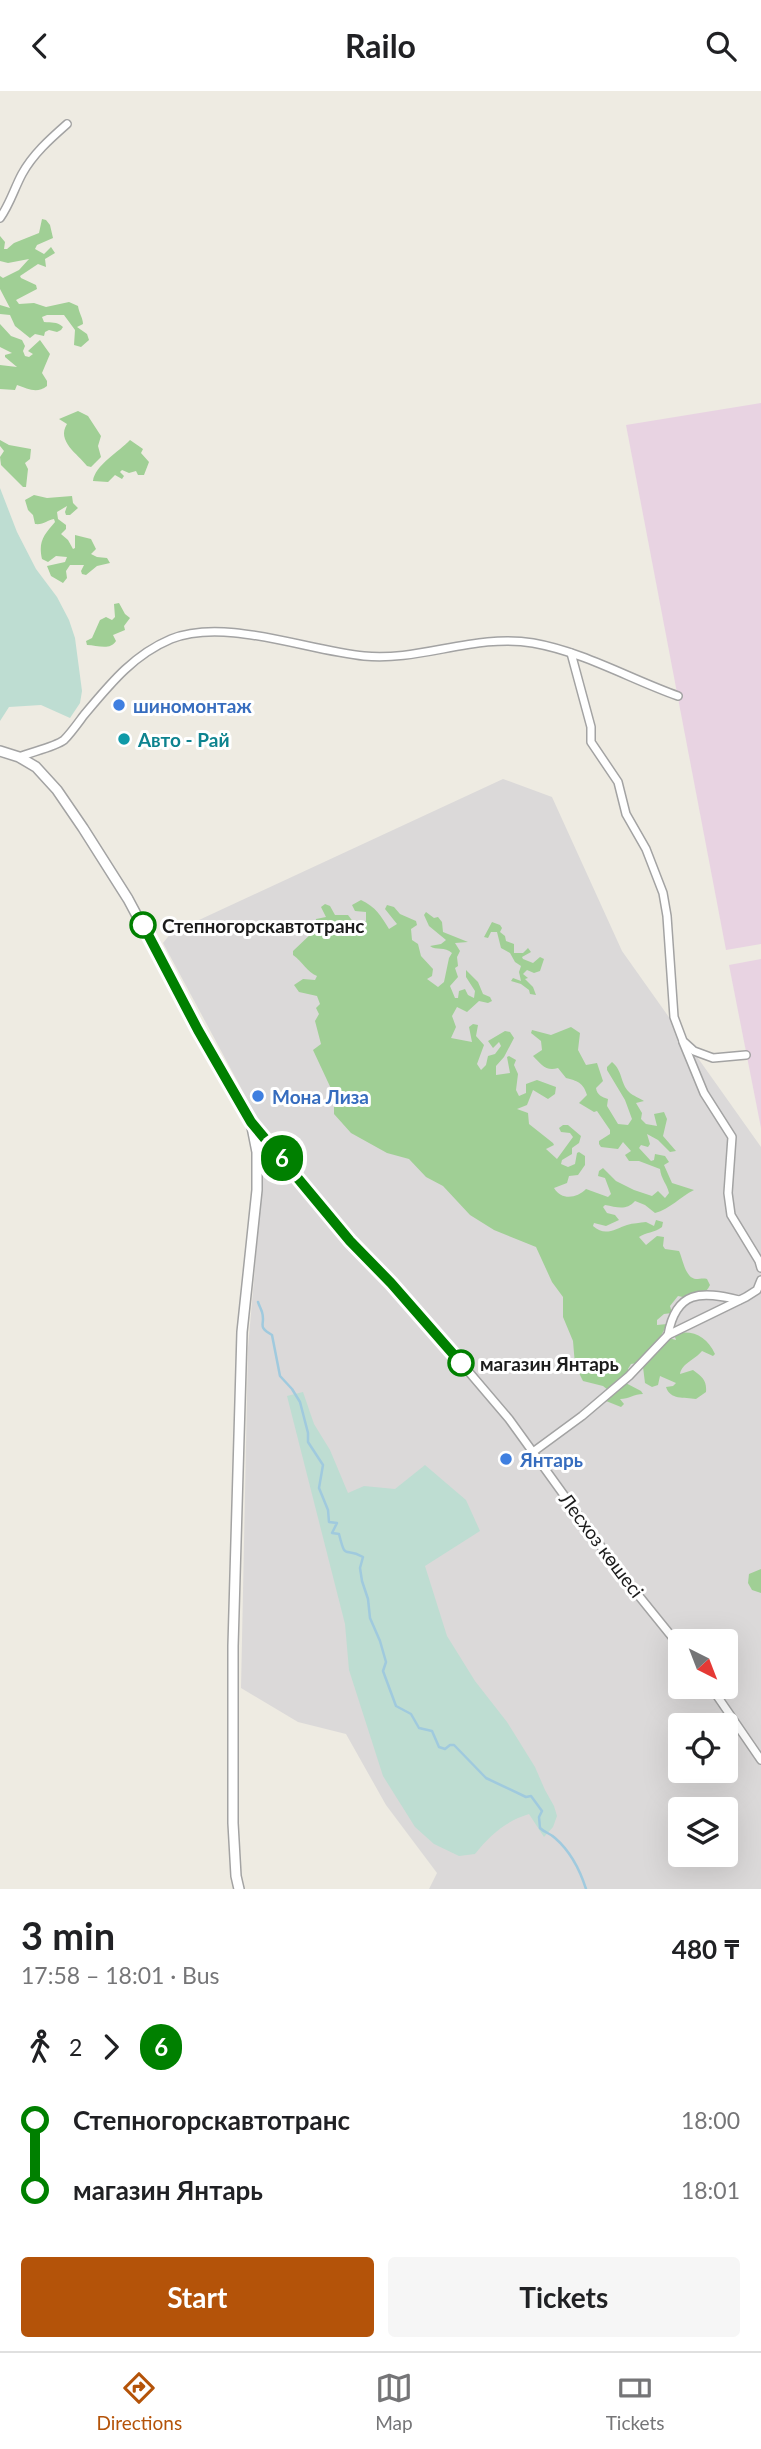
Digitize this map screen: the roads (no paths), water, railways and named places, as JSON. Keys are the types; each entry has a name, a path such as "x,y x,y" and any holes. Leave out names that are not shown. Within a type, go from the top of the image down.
{"street":[{"path":"0,218 11,202 22,174 43,144 67,124"},
{"path":"19,757 62,741 117,676 149,650 191,633 204,631 288,641 365,656 390,656 501,642 532,643 571,653 678,696"},
{"path":"571,653 591,727 592,742 618,782 626,814 646,849 663,893 674,1017 704,1093 732,1137 728,1193 730,1215 760,1261 761,1268"},
{"path":"0,751 19,757 36,767 51,783 107,864 251,1122 257,1152 257,1190 242,1332 233,1646 233,1823 239,1889"},
{"path":"683,1041 694,1051 713,1058 746,1055"},
{"name":"Лесхоз көшесі","path":"251,1122 350,1241 446,1345 509,1419 618,1570 668,1632"},
{"path":"533,1452 582,1416 629,1376 668,1335 759,1291 761,1280"},
{"path":"668,1335 671,1317 695,1295 708,1294 740,1301"},
{"path":"719,1699 761,1760"}],"waterway":[{"path":"258,1302 263,1316 263,1327 272,1335 280,1376 300,1402 308,1442 323,1465 319,1488 328,1510 329,1522 337,1523 332,1533 339,1534 346,1552 363,1557 360,1568 370,1618 380,1641 386,1662 383,1671 396,1706 411,1714 419,1728 432,1731 439,1747 445,1749 454,1745 486,1778 526,1797 531,1796 542,1811 539,1817 540,1828 553,1836 570,1855 586,1889"}],"place":[{"name":"шиномонтаж","path":"119,705"},
{"name":"Авто - Рай","path":"124,739"},
{"name":"Степногорскавтотранс","path":"143,925"},
{"name":"Мона Лиза","path":"258,1096"},
{"name":"магазин Янтарь","path":"461,1363"},
{"name":"Янтарь","path":"506,1459"}]}
